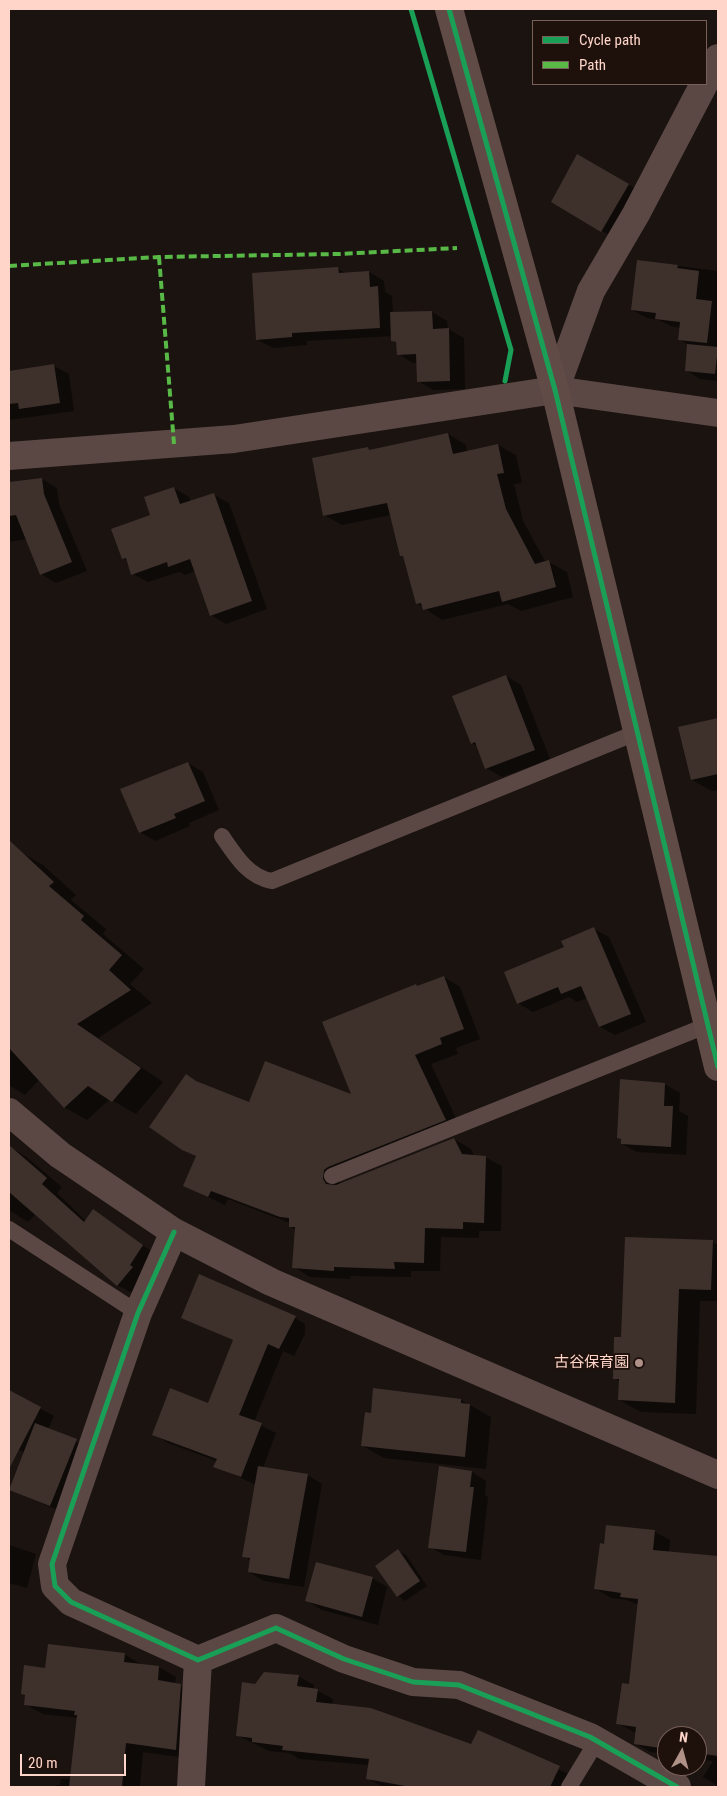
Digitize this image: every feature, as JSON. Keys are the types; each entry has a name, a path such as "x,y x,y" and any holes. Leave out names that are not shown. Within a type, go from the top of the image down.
{"street":[{"path":"449,9 555,390 718,1068"},
{"path":"707,78 718,58"},
{"path":"555,390 591,291 636,214 703,85"},
{"path":"9,456 234,439 555,390 718,413"},
{"path":"9,1112 60,1155 174,1232 271,1282 718,1475"},
{"path":"174,1232 138,1312 52,1564 55,1586 71,1602 198,1660 276,1628 344,1659 413,1682 459,1685 597,1741 677,1787"},
{"path":"191,1787 198,1660"}],"lane":[{"path":"222,836 239,862 261,879 272,881 638,732"},
{"path":"332,1176 708,1025"},
{"path":"9,1229 138,1312"},
{"path":"569,1787 597,1741"}],"building":[{"path":"577,154 629,184 601,232 551,202"},
{"path":"637,260 678,265 677,268 699,271 696,299 712,301 707,343 678,340 680,322 655,319 656,313 631,310"},
{"path":"338,267 339,273 369,271 370,287 378,286 380,328 292,333 292,337 256,340 252,273"},
{"path":"432,311 433,329 449,328 450,381 417,382 416,354 397,355 396,342 391,341 390,312"},
{"path":"687,344 718,347 715,374 685,371"},
{"path":"54,364 60,403 19,409 18,403 9,404 9,371"},
{"path":"448,433 453,454 498,444 504,473 497,474 506,509 535,564 549,560 556,587 502,602 499,591 423,610 421,603 416,604 403,556 400,556 387,503 323,516 312,458 368,447 369,450"},
{"path":"42,478 44,494 72,562 40,575 16,515 9,516 9,482"},
{"path":"174,487 180,504 214,493 252,601 210,616 190,559 168,567 167,562 131,575 126,558 122,559 111,529 150,515 144,497"},
{"path":"506,675 535,750 485,769 475,742 471,744 452,696"},
{"path":"718,718 718,774 691,780 678,727"},
{"path":"188,762 205,801 174,814 176,818 139,833 120,789"},
{"path":"9,840 54,882 49,886 84,916 81,920 122,955 109,970 131,990 77,1024 141,1068 112,1102 88,1086 64,1108 9,1048"},
{"path":"594,927 631,1014 599,1027 581,986 561,994 558,987 517,1004 504,972 564,947 561,941"},
{"path":"444,976 464,1029 440,1038 442,1044 415,1055 446,1120 328,1167 324,1170 323,1179 326,1184 336,1185 454,1138 462,1154 486,1156 484,1223 463,1222 463,1229 425,1228 424,1263 394,1262 395,1269 334,1267 334,1271 292,1268 295,1227 289,1227 289,1218 280,1217 211,1191 208,1197 183,1186 196,1156 182,1150 149,1127 186,1074 196,1081 249,1102 265,1061 351,1094 322,1022 416,984 417,986"},
{"path":"620,1079 665,1083 664,1106 673,1106 671,1147 621,1144 621,1139 617,1138"},
{"path":"9,1145 47,1178 42,1184 84,1222 93,1209 143,1245 130,1265 133,1267 117,1286 9,1192"},
{"path":"625,1237 713,1240 711,1290 679,1289 675,1403 618,1400 619,1379 613,1379 614,1337 621,1337"},
{"path":"199,1274 296,1316 279,1349 268,1344 239,1415 262,1423 241,1477 213,1467 217,1459 152,1435 170,1388 208,1403 233,1340 181,1318"},
{"path":"373,1388 461,1399 461,1403 470,1404 465,1457 361,1446 365,1412 371,1413"},
{"path":"9,1390 41,1407 9,1469"},
{"path":"35,1423 77,1439 50,1506 9,1490"},
{"path":"258,1466 308,1474 289,1579 248,1572 250,1558 242,1557"},
{"path":"439,1466 472,1471 470,1487 474,1487 466,1552 428,1548"},
{"path":"606,1525 655,1530 653,1550 718,1556 718,1756 707,1754 707,1726 657,1726 657,1747 634,1744 636,1727 616,1724 622,1683 629,1684 638,1599 620,1597 621,1593 594,1589 600,1543 604,1544"},
{"path":"398,1549 420,1581 397,1597 375,1566"},
{"path":"316,1562 373,1577 362,1617 305,1601"},
{"path":"48,1644 125,1653 124,1662 159,1666 158,1680 181,1684 176,1750 126,1743 122,1787 69,1787 77,1715 74,1715 75,1711 24,1705 25,1695 21,1694 24,1665 45,1668"},
{"path":"264,1672 299,1675 297,1686 318,1689 316,1702 371,1708 471,1744 478,1730 560,1766 550,1787 411,1787 366,1779 369,1759 282,1750 283,1746 252,1742 252,1738 236,1736 242,1682 255,1684"}],"marked path":[{"path":"9,266 159,257 339,254 457,248"},
{"path":"159,257 174,444"}],"cycle path":[{"path":"411,9 511,350 505,381"},
{"path":"449,9 555,390 718,1067"},
{"path":"174,1232 138,1313 52,1564 55,1586 71,1602 198,1660 276,1628 344,1659 413,1682 459,1685 590,1737 677,1787"}],"place":[{"name":"古谷保育園","path":"639,1363"}]}
